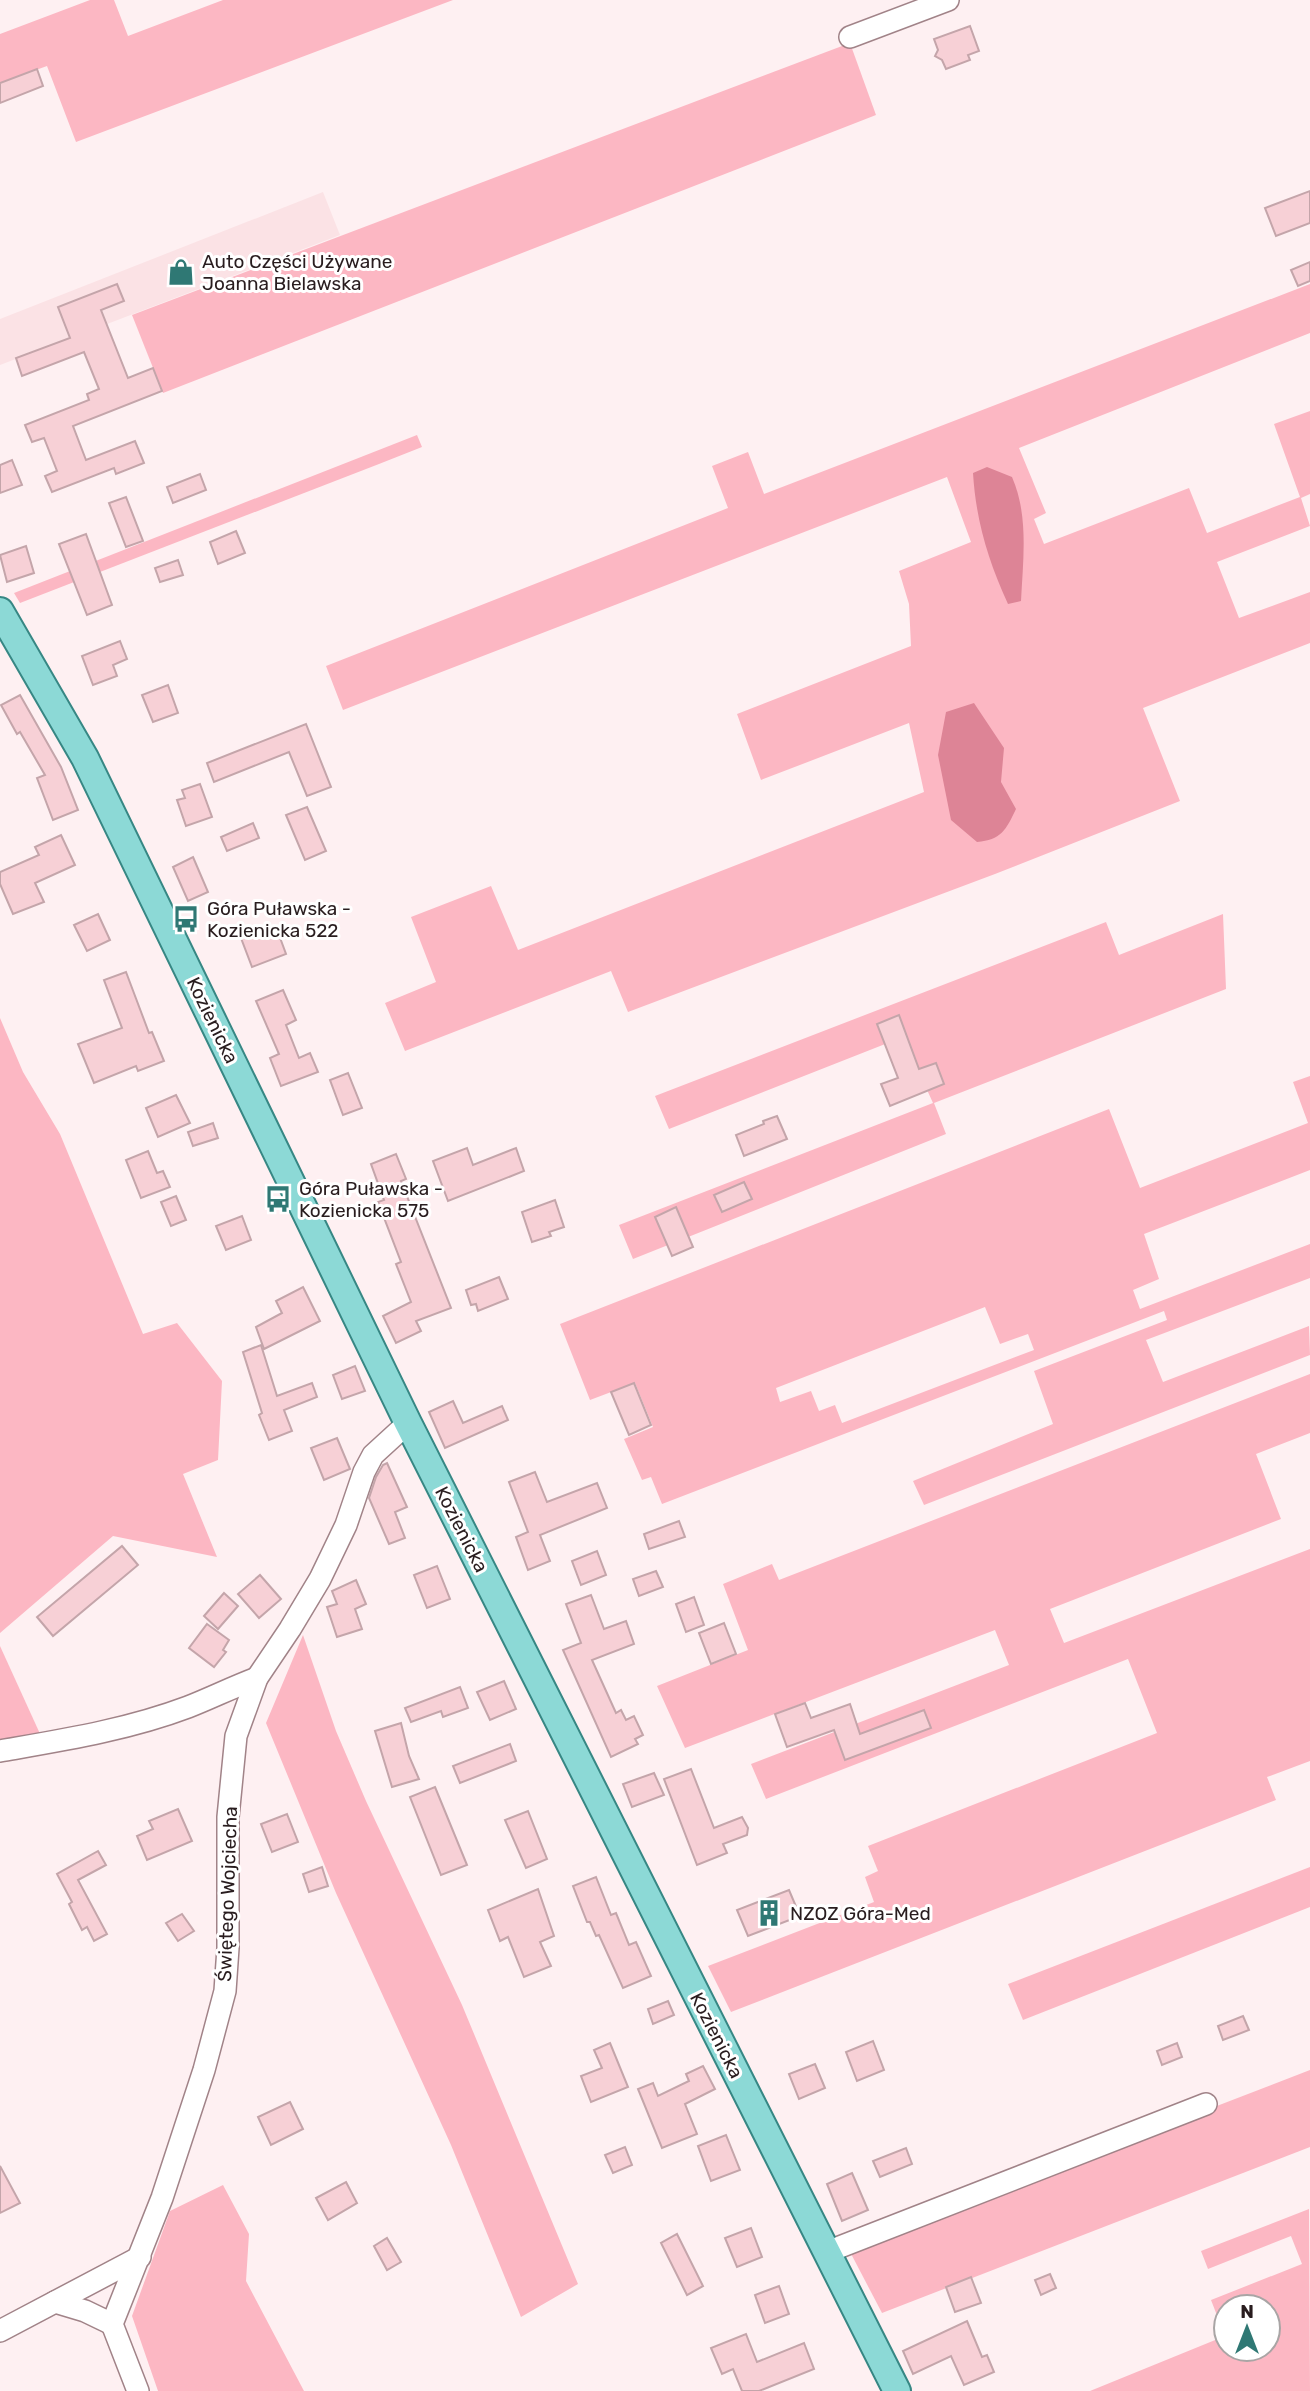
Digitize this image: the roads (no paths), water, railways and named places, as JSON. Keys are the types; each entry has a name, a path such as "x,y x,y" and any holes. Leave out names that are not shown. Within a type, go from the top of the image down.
{"main road":[{"name":"Kozienicka","path":"0,611 85,758 408,1423 897,2391"}],"street":[{"path":"850,37 948,0"},
{"name":"Świętego Wojciecha","path":"112,2323 162,2198 204,2070 225,1992 228,1948 228,1817 236,1736 257,1678 320,1579 346,1525 364,1472 373,1455 408,1423"},
{"path":"0,1751 86,1736 136,1723 188,1707 257,1678"},
{"path":"827,2252 1206,2104"},
{"path":"0,2331 139,2257"},
{"path":"55,2302 112,2323 138,2391"}],"place":[{"name":"Auto Części Używane Joanna Bielawska","path":"181,272"},
{"name":"Góra Puławska - Kozienicka 522","path":"186,919"},
{"name":"Góra Puławska - Kozienicka 575","path":"278,1199"},
{"name":"NZOZ Góra-Med","path":"769,1913"}]}
